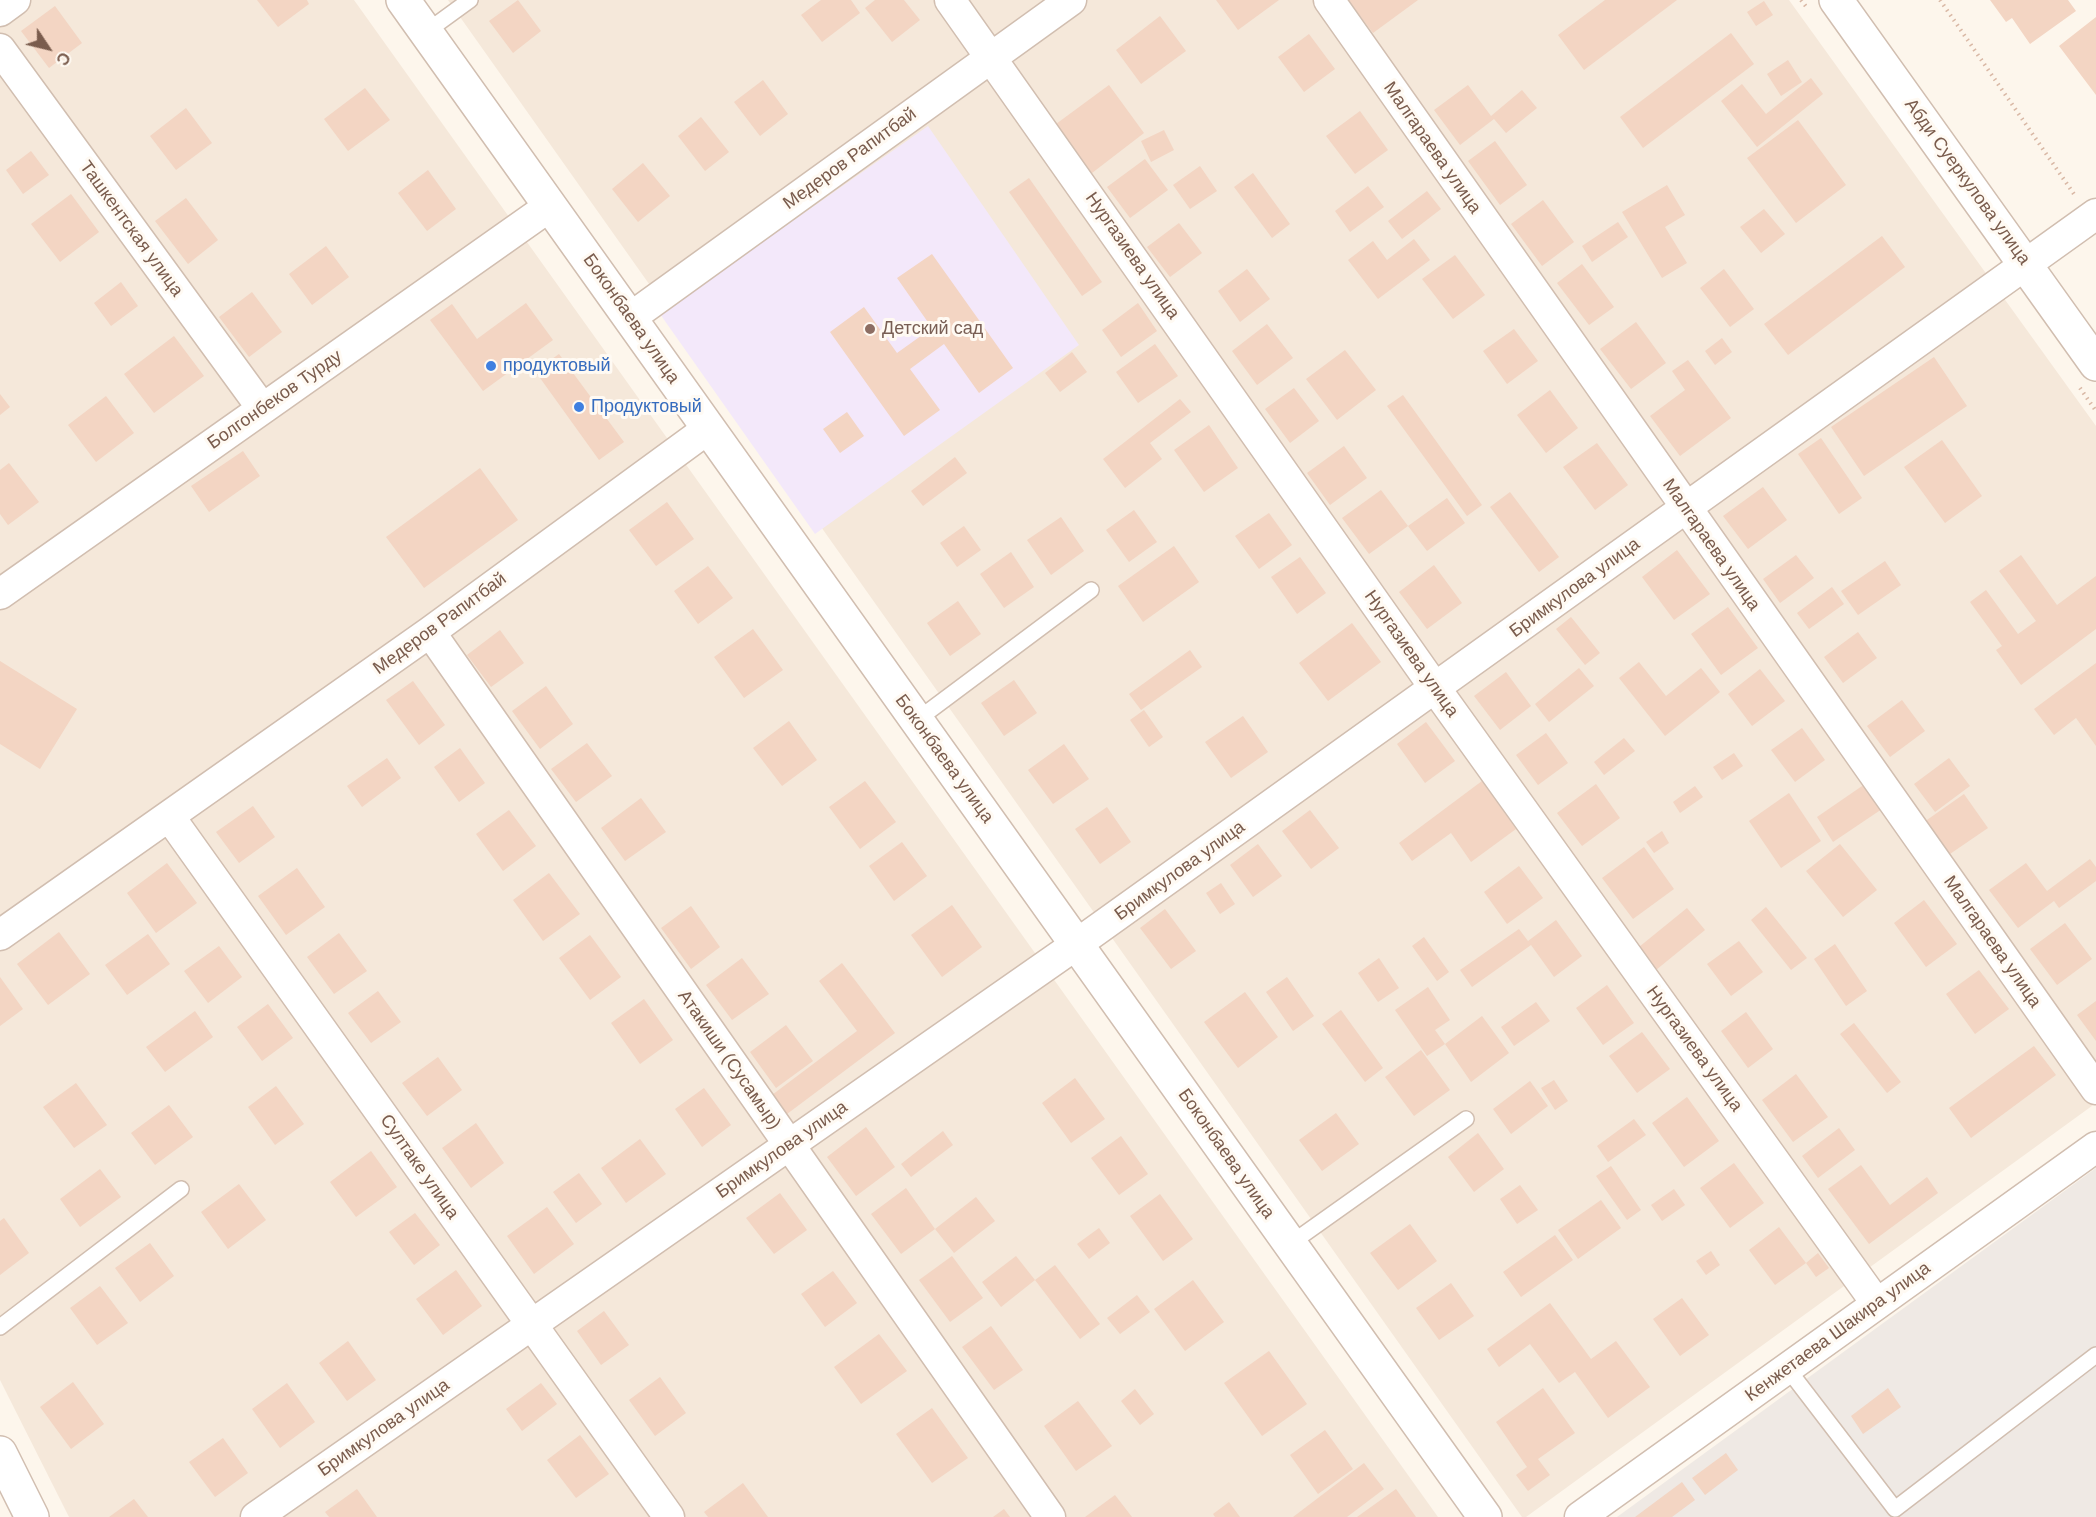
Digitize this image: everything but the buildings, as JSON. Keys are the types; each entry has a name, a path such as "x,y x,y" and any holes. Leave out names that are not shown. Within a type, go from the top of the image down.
{"street":[{"path":"0,11 15,0"},
{"name":"Боконбаева улица","path":"404,0 1485,1517"},
{"name":"Нургазиева улица","path":"950,0 1435,688 1877,1304"},
{"name":"Медеров Рапитбай","path":"630,318 1071,0"},
{"name":"Малгараева улица","path":"1329,0 1685,509 2096,1089"},
{"name":"Абди Суеркулова улица","path":"1836,0 2096,364"},
{"name":"Ташкентская улица","path":"0,49 262,408"},
{"name":"Болгонбеков Турду","path":"2,588 550,206"},
{"name":"Бримкулова улица","path":"256,1517 287,1508 532,1325 1077,945 2093,215"},
{"name":"Медеров Рапитбай","path":"0,935 430,632 709,428"},
{"name":"Атакиши (Сусамыр)","path":"430,632 1050,1517"},
{"name":"Султаке улица","path":"169,816 669,1517"},
{"name":"Кенжетаева Шакира улица","path":"1580,1517 2096,1147"},
{"path":"0,1453 32,1517"}],"lane":[{"path":"426,32 470,0"},
{"path":"917,720 1091,590"},
{"path":"1290,1244 1466,1119"},
{"path":"0,1327 182,1189"},
{"path":"1787,1368 1895,1509 2096,1355"}],"path":[{"path":"1940,0 2093,215"}],"shaded area":[{"path":"0,0 354,0 1438,1517 69,1517 0,1380"},
{"path":"448,0 1789,0 2096,426 2096,1103 1526,1517 1522,1517"},
{"name":"Детский сад","path":"928,126 1079,345 815,534 660,314"},
{"path":"2096,1168 2096,1517 1617,1517"}],"place":[{"name":"Детский сад","path":"870,329"},
{"name":"продуктовый","path":"491,366"},
{"name":"Продуктовый","path":"579,407"}]}
